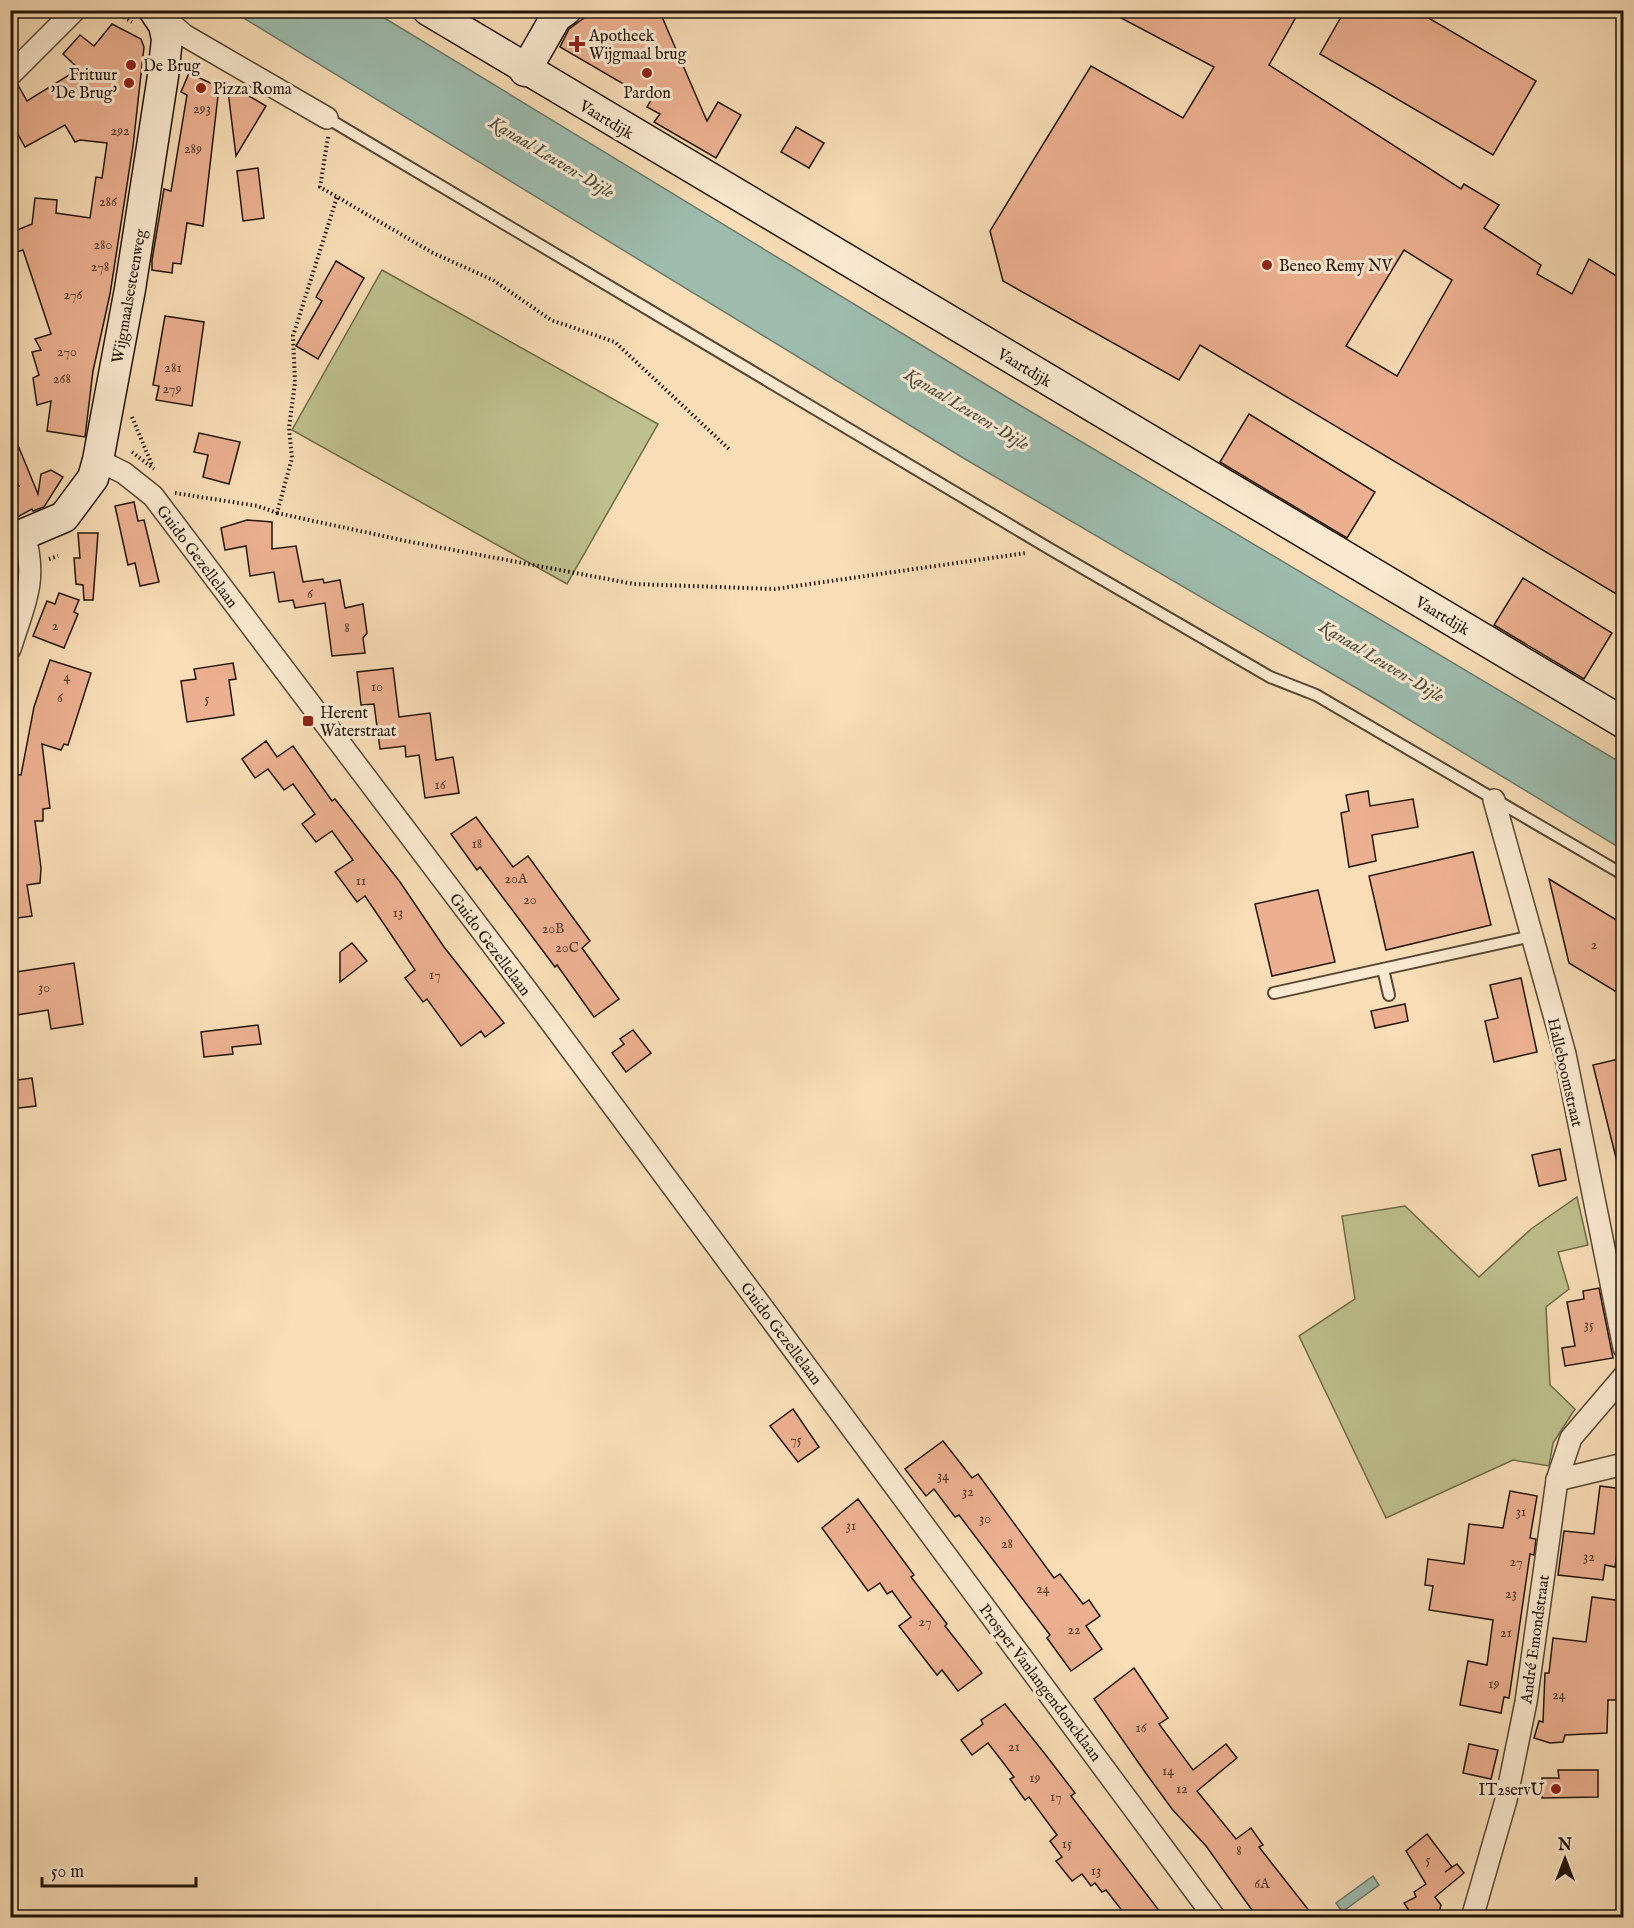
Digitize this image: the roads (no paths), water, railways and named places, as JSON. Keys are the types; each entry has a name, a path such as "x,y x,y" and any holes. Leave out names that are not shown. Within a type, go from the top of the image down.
{"street":[{"path":"10,75 75,10"},
{"path":"155,10 184,35 327,118"},
{"name":"Wijgmaalsesteenweg","path":"17,537 64,517 93,478 98,460 130,289 163,76 167,39 164,25 155,10"},
{"name":"Vaartdijk","path":"428,10 525,70 1622,719"},
{"path":"525,70 556,17 566,10"},
{"name":"Guido Gezellelaan","path":"98,460 124,473 153,496 547,1017 866,1447"},
{"path":"10,649 32,579 29,552 17,537"},
{"name":"Halleboomstraat","path":"1494,800 1565,1054 1623,1348"},
{"name":"André Emondstraat","path":"1472,1917 1506,1800 1526,1702 1557,1480 1571,1438 1623,1376"},
{"name":"Prosper Vanlangendoncklaan","path":"866,1447 1215,1917"},
{"path":"1557,1480 1623,1464"}],"lane":[{"path":"327,118 1050,549 1270,677 1316,695 1623,875"},
{"path":"1274,993 1532,936"},
{"path":"1383,969 1389,994"}],"water":[{"name":"Kanaal Leuven-Dijle","path":"232,11 373,11 1018,404 1623,764 1623,850 1370,696 965,459"},
{"path":"1373,1876 1379,1885 1342,1912 1336,1903"}],"place":[{"name":"Apotheek Wijgmaal brug","path":"577,44"},
{"name":"De Brug","path":"131,65"},
{"name":"Pardon","path":"647,73"},
{"name":"Frituur 'De Brug'","path":"129,83"},
{"name":"Pizza Roma","path":"201,88"},
{"name":"Beneo Remy NV","path":"1267,265"},
{"name":"Herent Waterstraat","path":"308,721"},
{"name":"IT2servU","path":"1556,1789"}]}
